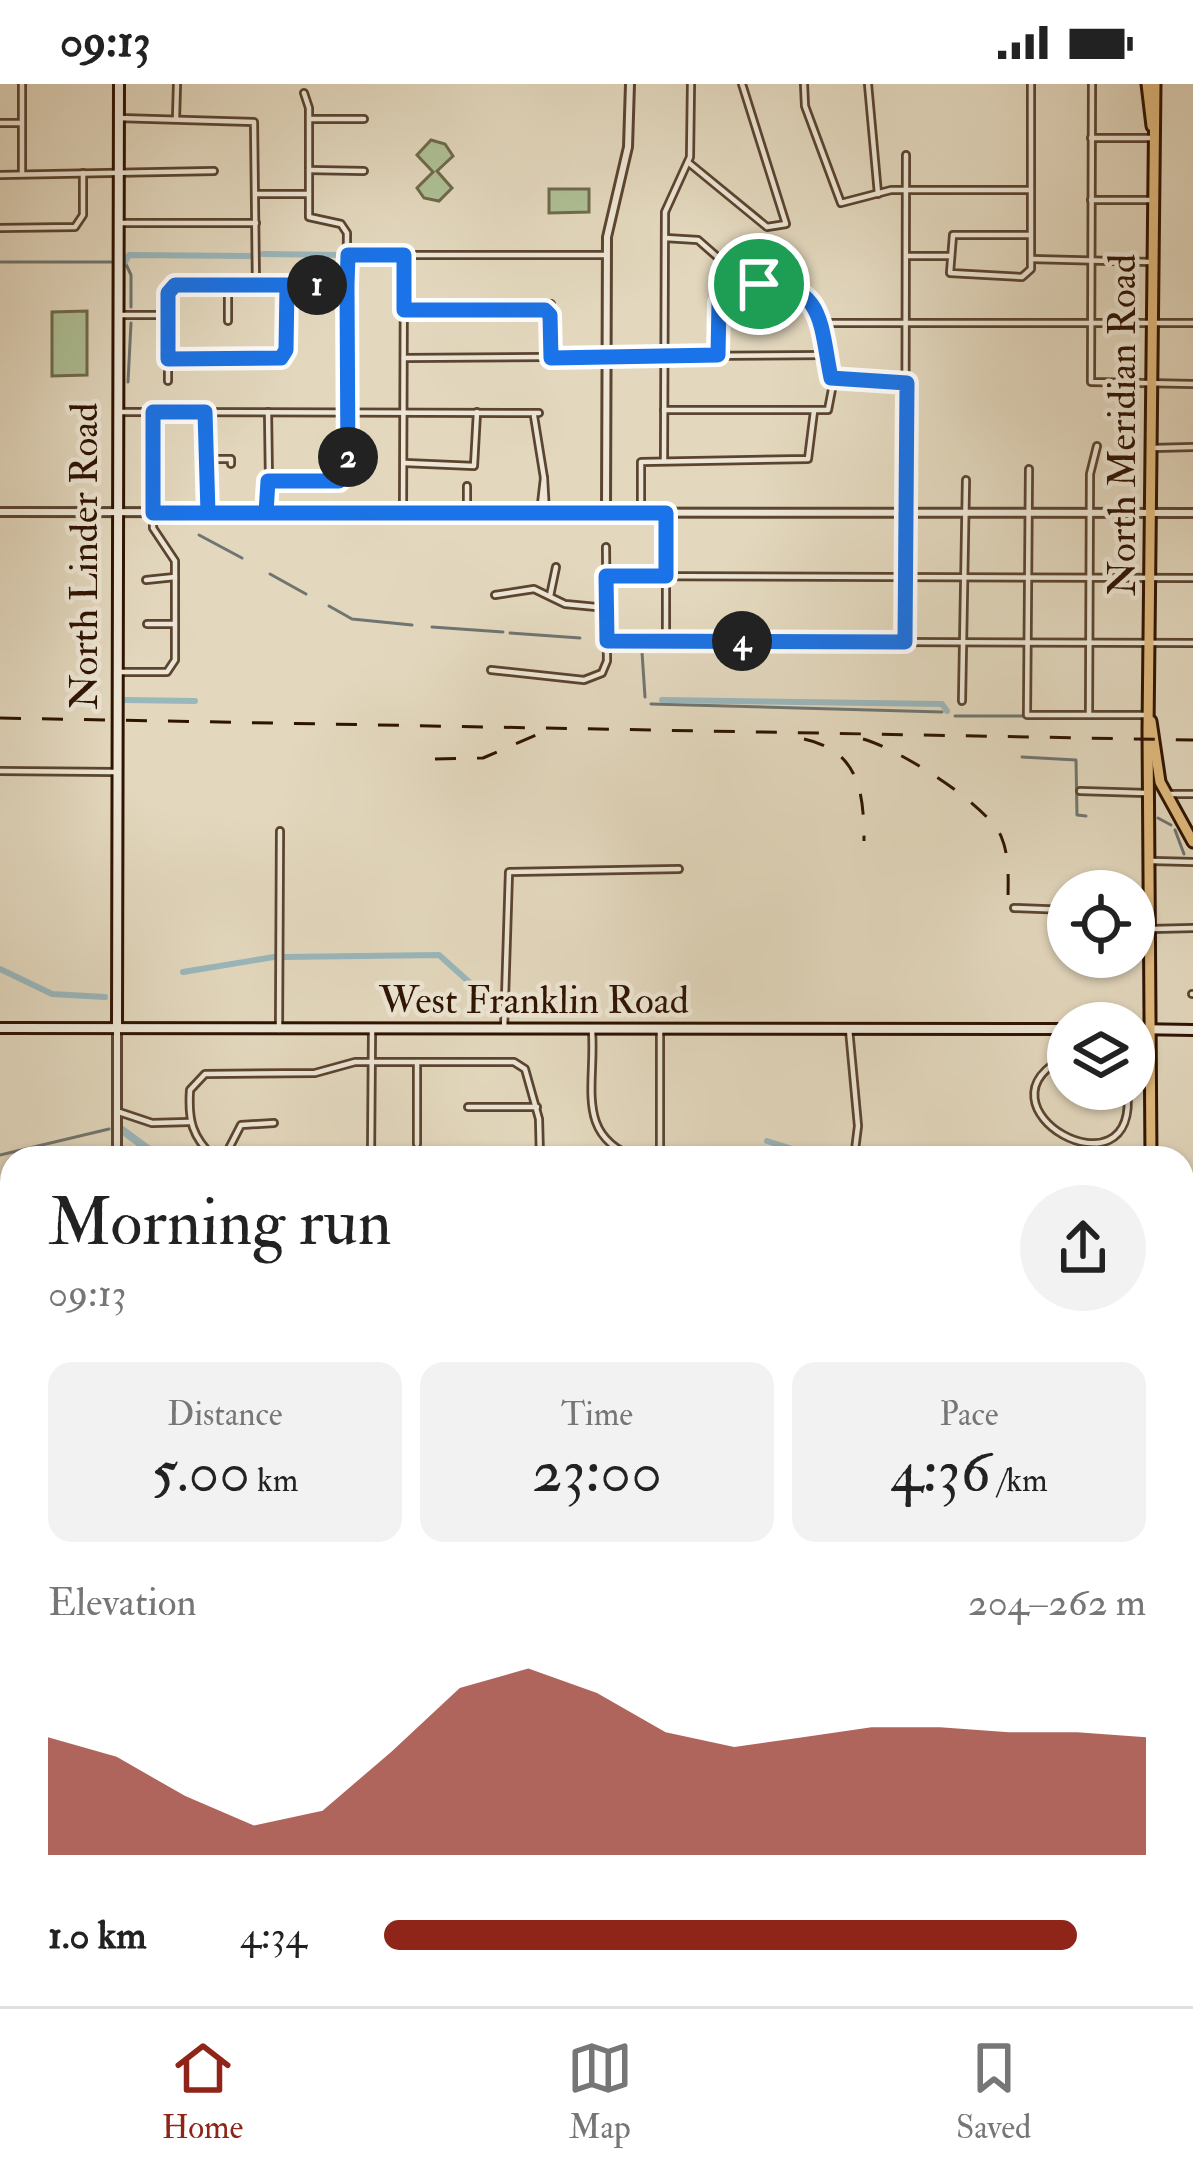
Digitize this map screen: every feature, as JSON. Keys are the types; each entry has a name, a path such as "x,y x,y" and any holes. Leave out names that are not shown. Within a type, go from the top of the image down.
{"main road":[{"name":"North Linder Road","path":"117,1028 118,84"},
{"name":"North Meridian Road","path":"1151,84 1151,718 1158,794 1153,870"},
{"name":"North Meridian Road","path":"1158,794 1193,842"},
{"name":"West Franklin Road","path":"0,1028 1047,1029"},
{"path":"1155,1029 1193,1030"},
{"name":"North Meridian Road","path":"1151,1110 1151,1146"}],"street":[{"path":"22,84 22,174"},
{"path":"176,84 176,118"},
{"path":"606,513 607,255 611,209 628,147 630,84"},
{"path":"664,460 664,238 668,195 688,162 691,84"},
{"path":"688,162 766,227 784,227 786,218 742,84"},
{"path":"804,84 805,106 842,203 907,189 1031,190"},
{"path":"1030,84 1031,190 1031,235 1031,259 1028,275 956,277 950,273 953,235 1031,235"},
{"path":"1091,84 1092,384 1193,384"},
{"path":"868,85 878,194"},
{"path":"268,481 345,478 348,255 344,226 311,220 309,118 304,93"},
{"path":"118,118 254,122 256,285"},
{"path":"309,118 364,119"},
{"path":"0,123 22,123"},
{"path":"1091,138 1152,134"},
{"path":"905,642 906,155"},
{"path":"309,170 364,170"},
{"path":"0,228 79,224 83,171"},
{"path":"0,175 214,171"},
{"path":"256,194 309,194"},
{"path":"1091,200 1153,200"},
{"path":"118,223 256,224"},
{"path":"664,238 698,240 751,284 801,290 820,323 831,378 831,408 664,410"},
{"path":"348,255 607,255"},
{"path":"403,513 404,255"},
{"path":"908,256 949,256"},
{"path":"1031,259 1153,262"},
{"path":"718,355 719,303 740,277"},
{"path":"228,285 228,321"},
{"path":"168,359 284,356 287,285"},
{"path":"168,381 170,287 347,285"},
{"path":"404,310 550,307 551,358"},
{"path":"117,315 169,315"},
{"path":"820,323 1193,322"},
{"path":"404,358 829,355"},
{"path":"831,378 907,383"},
{"path":"641,513 641,462 811,458 814,411"},
{"path":"115,412 536,415 543,513"},
{"path":"114,672 171,669 175,577 172,552 153,535 153,412"},
{"path":"205,412 208,513"},
{"path":"268,412 269,513"},
{"path":"404,463 474,466 478,412"},
{"path":"1089,716 1090,474 1097,446"},
{"path":"1153,448 1193,447"},
{"path":"206,459 231,459 231,464"},
{"path":"1029,470 1027,715 1151,718"},
{"path":"962,701 967,642 966,480"},
{"path":"467,486 467,513"},
{"path":"0,512 1193,513"},
{"path":"666,513 666,641"},
{"path":"491,670 584,680 602,673 607,641 606,547"},
{"path":"550,596 556,567"},
{"path":"606,576 1193,578"},
{"path":"146,580 175,577"},
{"path":"495,596 534,589 607,608"},
{"path":"147,624 175,624"},
{"path":"607,641 1193,643"},
{"path":"0,771 114,772"},
{"path":"1080,791 1193,794"},
{"path":"279,1030 280,831"},
{"path":"1153,861 1193,862"},
{"path":"504,1030 508,872 679,869"},
{"path":"1014,908 1047,909"},
{"path":"1155,929 1193,928"},
{"path":"117,1028 117,1146"},
{"path":"849,1029 856,1146"},
{"path":"371,1146 372,1030"},
{"path":"592,1031 599,1133 610,1146"},
{"path":"660,1031 660,1146"},
{"path":"202,1146 189,1123 190,1090 205,1074 315,1073 371,1062 514,1062 526,1069 537,1107 539,1146"},
{"path":"417,1062 417,1144"},
{"path":"1047,1075 1038,1094 1045,1124 1059,1138 1089,1144 1108,1137 1126,1110"},
{"path":"469,1107 537,1107"},
{"path":"117,1111 143,1121 189,1123"},
{"path":"230,1146 241,1125 274,1123"}],"green space":[{"path":"431,140 445,144 453,156 437,171 452,188 439,201 424,198 417,188 433,172 417,155"},
{"path":"549,189 589,189 589,212 549,213"},
{"path":"87,311 87,375 52,376 52,312"}],"waterway":[{"path":"263,254 342,255"},
{"path":"125,262 129,255 250,256"},
{"path":"0,262 111,262"},
{"path":"125,262 131,275 131,307"},
{"path":"128,382 131,323"},
{"path":"615,507 621,508"},
{"path":"199,535 242,558"},
{"path":"270,574 306,594"},
{"path":"329,606 352,619 412,625"},
{"path":"432,627 503,632"},
{"path":"510,633 580,638"},
{"path":"642,652 645,697"},
{"path":"125,700 195,701"},
{"path":"662,700 942,704 947,711"},
{"path":"651,704 942,712"},
{"path":"955,716 1026,716"},
{"path":"1096,717 1142,718"},
{"path":"1022,757 1076,760 1077,815 1086,816"},
{"path":"1158,818 1171,825"},
{"path":"1175,830 1184,854"},
{"path":"284,957 439,955 497,1007"},
{"path":"183,972 274,957"},
{"path":"0,969 52,994 105,997"},
{"path":"38,1146 109,1129"},
{"path":"122,1130 144,1146"},
{"path":"767,1141 783,1146"}],"railway":[{"path":"0,718 1193,740"},
{"path":"435,759 483,758 543,732"},
{"path":"804,739 837,753 855,776 864,841"},
{"path":"863,739 940,779 992,823 1006,852 1008,902"}],"route":[{"path":"759,284 740,277 721,296 718,355 635,358 551,358 549,310 404,310 404,255 348,255 347,285 341,285 287,285 175,285 168,293 168,359 281,358 286,350 287,285 341,285 347,285 348,472 339,481 268,481 266,513 153,513 153,412 205,412 208,513 266,513 666,513 666,576 606,576 607,641 905,642 907,383 844,383 831,378 827,345 807,296 790,285 759,284"}]}
